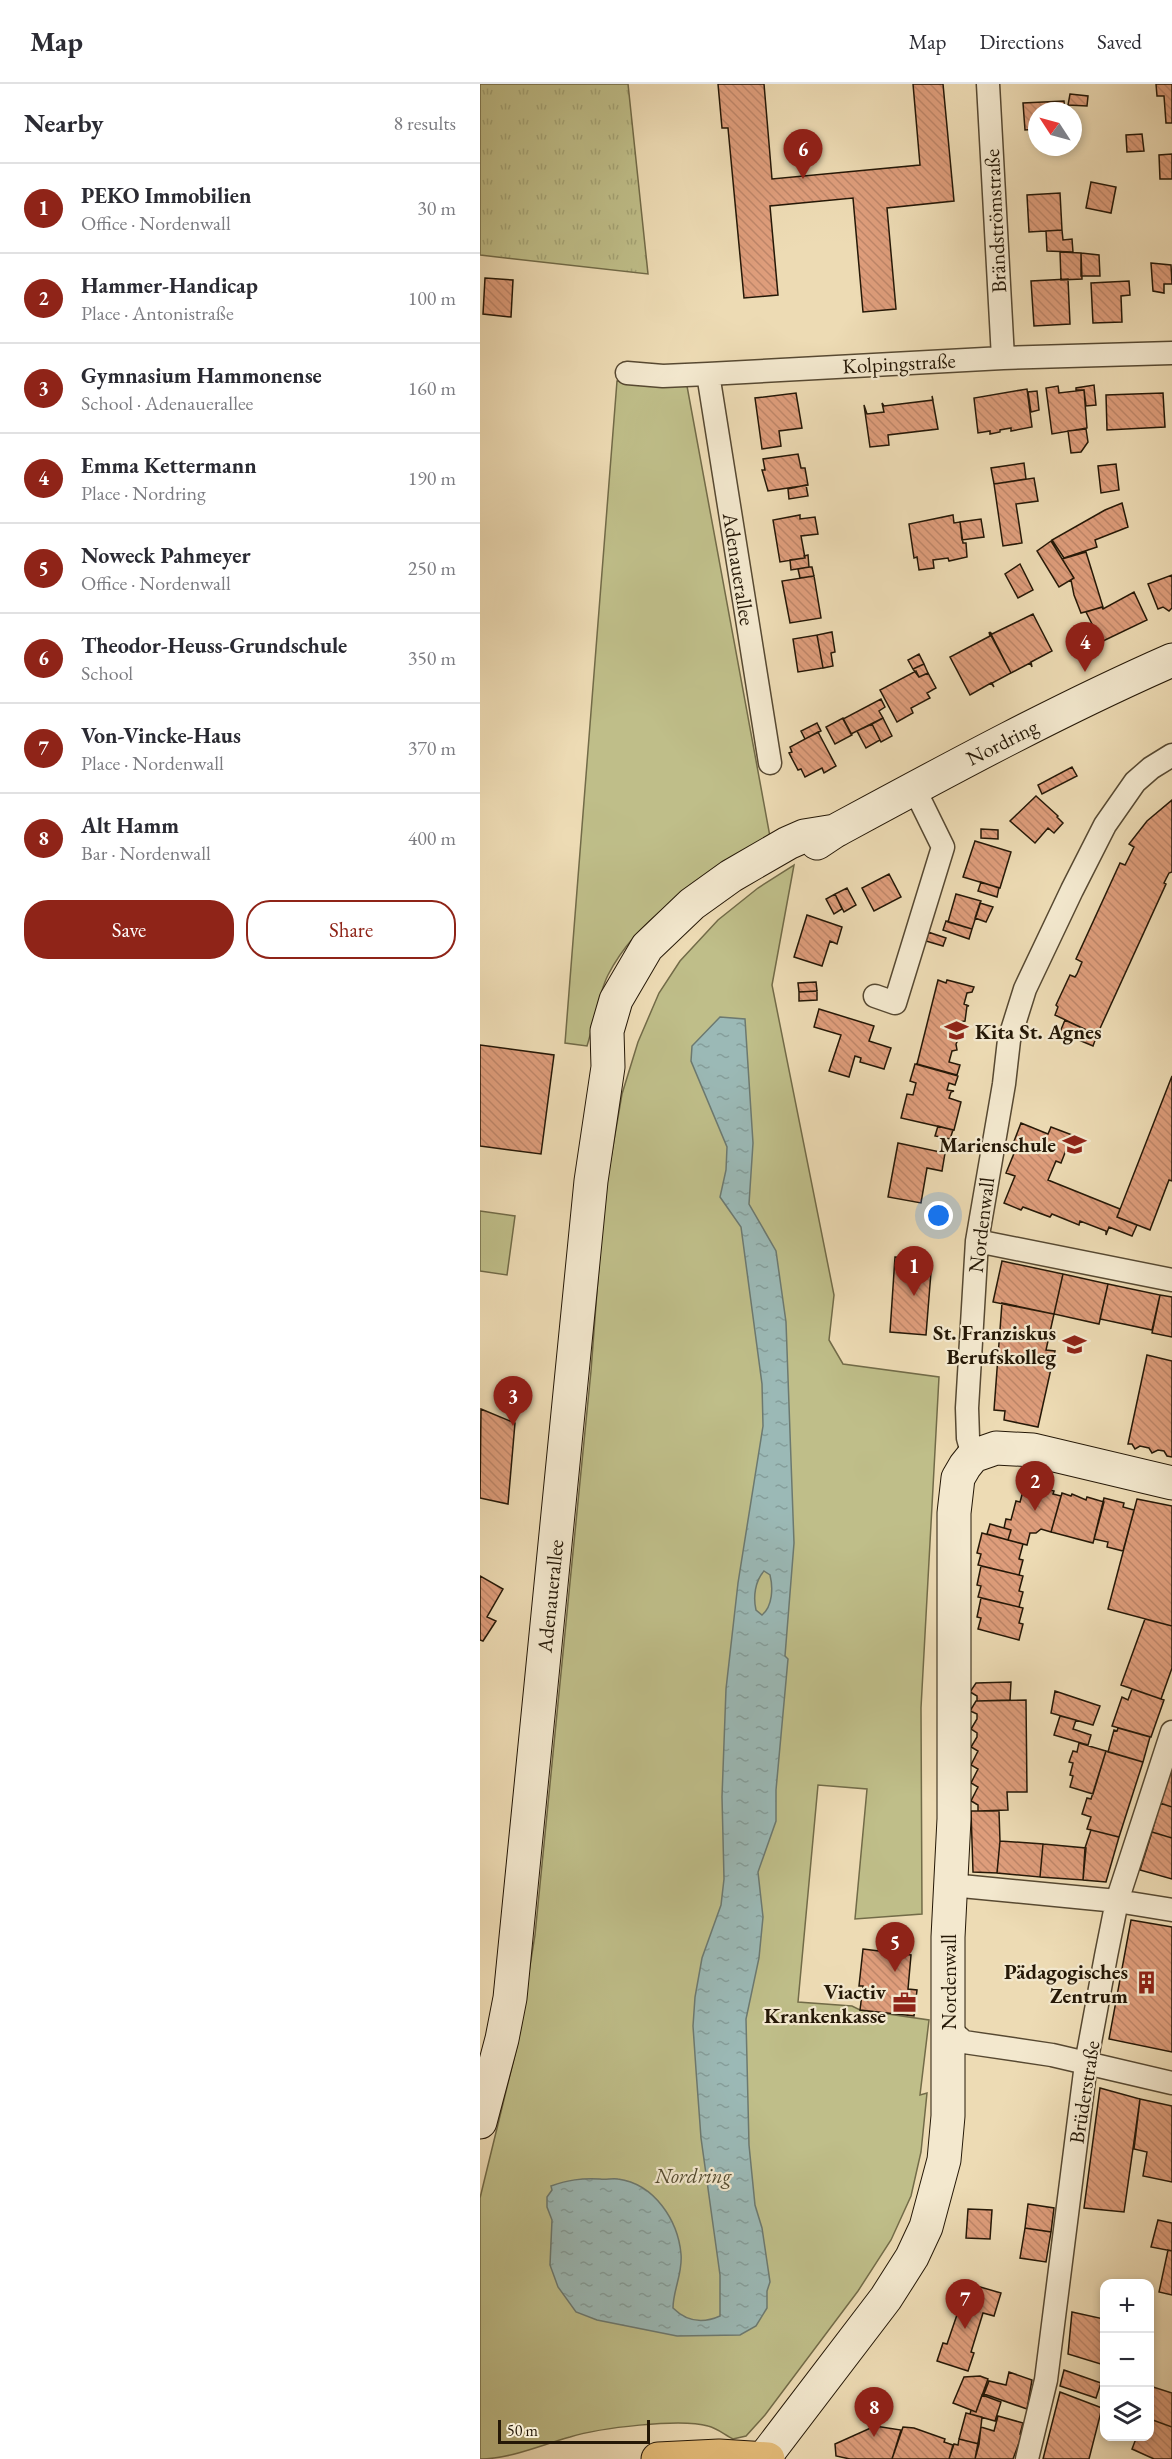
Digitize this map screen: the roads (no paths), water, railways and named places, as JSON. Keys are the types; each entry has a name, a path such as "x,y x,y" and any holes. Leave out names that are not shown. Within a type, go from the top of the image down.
{"main road":[{"name":"Nordring","path":"756,882 835,831 914,788 1094,695 1172,660"},
{"name":"Nordring","path":"692,904 730,876 788,843 804,836 835,831"},
{"name":"Adenauerallee","path":"608,1067 644,992 667,957 700,923 756,882"},
{"name":"Adenauerallee","path":"480,2122 502,2039 510,1998 591,1181 608,1067 608,1031 616,1000 647,947 692,904"},
{"path":"979,1453 996,1448 1033,1450 1172,1483"},
{"name":"Nordenwall","path":"765,2459 886,2298 912,2257 926,2227 944,2160 948,2116 948,1928 954,1820 955,1494 958,1478 979,1453"},
{"path":"658,2459 719,2456 765,2459"}],"street":[{"name":"Brändströmstraße","path":"988,84 1003,358"},
{"name":"Kolpingstraße","path":"627,373 663,376 1003,358 1172,353"},
{"name":"Adenauerallee","path":"708,374 770,763"},
{"name":"Nordenwall","path":"979,1453 968,1438 967,1408 977,1241 1004,1084 1009,1040 1025,989 1105,825 1135,782 1151,768 1172,755"},
{"path":"875,996 895,1003 943,847 914,788"},
{"path":"977,1241 1172,1280"},
{"name":"Brüderstraße","path":"1027,2459 1046,2380 1086,2064 1117,1901 1172,1732"},
{"path":"951,1885 1117,1901 1172,1910"},
{"path":"947,2027 964,2042 1052,2055 1172,2083"}],"water":[{"path":"720,1017 745,1019 753,1143 749,1204 776,1251 786,1322 794,1543 785,1656 788,1659 776,1790 776,1821 758,1872 763,1917 759,1958 746,2019 749,2145 755,2205 762,2228 770,2282 767,2291 767,2308 756,2326 740,2335 677,2336 597,2320 576,2312 558,2287 550,2265 552,2220 547,2207 547,2197 552,2190 551,2186 581,2179 618,2179 643,2188 653,2196 670,2217 679,2242 681,2261 673,2308 689,2319 701,2321 720,2316 720,2275 701,2138 693,2026 695,1997 702,1958 721,1905 724,1879 722,1797 726,1689 738,1583 763,1426 762,1384 741,1227 720,1197 726,1170 727,1147 691,1061 692,1046","holes":["764,1571 770,1575 771,1596 768,1607 762,1615 756,1610 756,1589"]}],"place":[{"name":"Theodor-Heuss-Grundschule","path":"803,179"},
{"name":"Emma Kettermann","path":"1085,672"},
{"name":"Kita St. Agnes","path":"957,1031"},
{"name":"Marienschule","path":"1074,1144"},
{"name":"PEKO Immobilien","path":"914,1296"},
{"name":"St. Franziskus Berufskolleg","path":"1074,1344"},
{"name":"Gymnasium Hammonense","path":"513,1426"},
{"name":"Hammer-Handicap","path":"1035,1511"},
{"name":"Noweck Pahmeyer","path":"895,1972"},
{"name":"Pädagogisches Zentrum","path":"1146,1983"},
{"name":"Viactiv Krankenkasse","path":"904,2003"},
{"name":"Von-Vincke-Haus","path":"965,2329"},
{"name":"Alt Hamm","path":"874,2437"}]}
